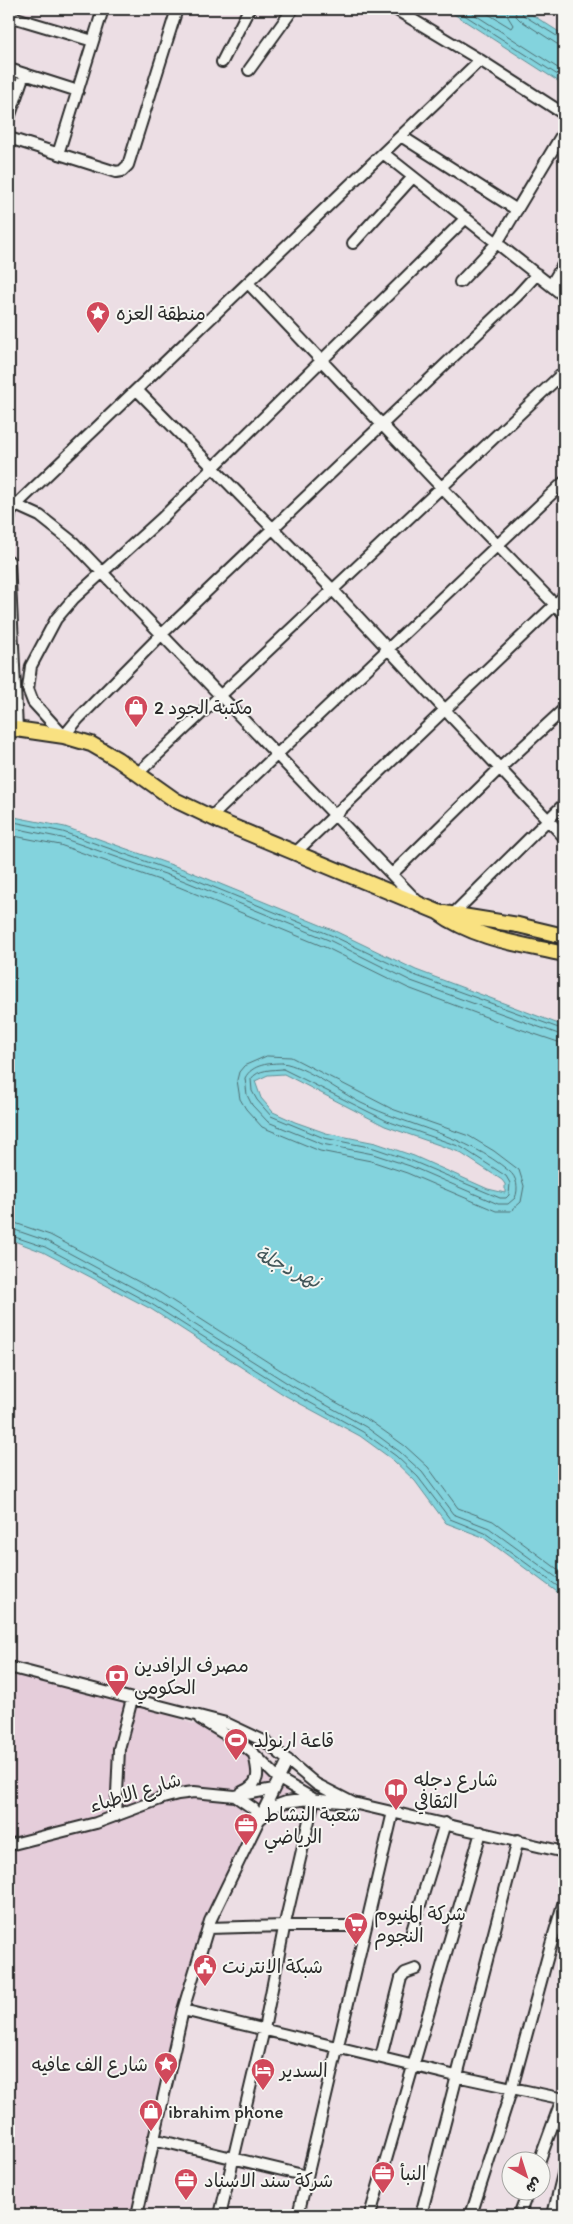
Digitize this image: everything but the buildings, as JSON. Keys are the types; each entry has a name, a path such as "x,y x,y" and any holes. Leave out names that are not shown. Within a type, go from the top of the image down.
{"main road":[{"path":"13,728 78,739 105,751 175,800 211,817 420,904 438,912 466,929 482,935 564,954"},
{"path":"438,912 518,925 564,936"}],"street":[{"path":"58,154 104,9"},
{"path":"9,138 116,172 122,171 126,167 177,9"},
{"path":"222,62 249,9"},
{"path":"249,70 293,9"},
{"path":"395,9 480,60 564,114"},
{"path":"9,16 93,41"},
{"path":"9,521 12,504 137,390 480,60"},
{"path":"9,69 78,92"},
{"path":"9,118 24,74"},
{"path":"460,282 497,243 564,132"},
{"path":"401,136 517,210"},
{"path":"383,153 564,296"},
{"path":"353,243 414,177"},
{"path":"466,218 213,467 103,573 74,598 56,619 40,646 27,681 29,695 37,707 64,736 78,719 162,634 518,296 537,274"},
{"path":"551,285 564,263"},
{"path":"248,282 441,487 564,614"},
{"path":"137,774 564,372"},
{"path":"137,390 332,589 564,837"},
{"path":"211,817 564,482"},
{"path":"12,504 40,516 74,543 420,904"},
{"path":"9,561 13,728"},
{"path":"295,853 564,596"},
{"path":"392,874 499,769 564,709"},
{"path":"453,914 564,804"},
{"path":"9,1666 226,1723 256,1736 316,1784 353,1802"},
{"path":"116,1816 119,1749 132,1699"},
{"path":"192,1715 254,1754 279,1779 314,1799"},
{"path":"254,1754 258,1776 254,1786 235,1796 254,1810 260,1818"},
{"path":"136,2215 183,2010 208,1928 220,1898 288,1760"},
{"name":"شارع الاطباء","path":"9,1845 96,1823 178,1794 194,1792 235,1796 274,1789"},
{"path":"220,2215 264,2029 314,1799"},
{"path":"260,1818 274,1806 286,1802 314,1799 353,1802 564,1852"},
{"path":"298,2215 336,2046 393,1812"},
{"path":"412,1932 445,1823"},
{"path":"370,2215 481,1832"},
{"path":"421,2215 518,1840"},
{"path":"471,2215 512,2088 564,1901"},
{"path":"208,1928 365,1926"},
{"path":"381,2057 401,1978 405,1973 416,1970"},
{"path":"183,2010 456,2076 563,2099 543,2152"},
{"path":"153,2139 307,2176"},
{"path":"553,2215 564,2170"},
{"path":"519,2215 524,2202"}],"shaded area":[{"path":"9,1667 140,1703 236,1741 292,1788 267,1811 216,1907 183,2010 137,2215 9,2215"}],"water":[{"path":"446,9 523,9 564,35 564,85"},
{"name":"نهر دجلة","path":"9,816 65,827 186,870 335,931 416,970 564,1026 564,1597 483,1537 446,1523 415,1481 393,1460 360,1436 286,1396 151,1309 43,1252 9,1239","holes":["284,1074 385,1126 459,1152 502,1180 505,1184 505,1193 488,1189 414,1156 376,1143 326,1133 295,1122 273,1112 261,1098 255,1081 268,1075"]}],"place":[{"name":"منطقة العزه","path":"98,334"},
{"name":"مكتبة الجود 2","path":"136,728"},
{"name":"مصرف الرافدين الحكومي","path":"117,1697"},
{"name":"قاعة ارنولد","path":"236,1761"},
{"name":"شارع دجله الثقافي","path":"396,1811"},
{"name":"شعبة النشاط الرياضي","path":"246,1846"},
{"name":"شركة المنيوم النجوم","path":"356,1945"},
{"name":"شبكة الانترنت","path":"205,1987"},
{"name":"شارع الف عافيه","path":"166,2085"},
{"name":"السدير","path":"263,2091"},
{"name":"ibrahim phone","path":"151,2132"},
{"name":"النبأ","path":"383,2194"},
{"name":"شركة سند الاسناد","path":"186,2201"}]}
